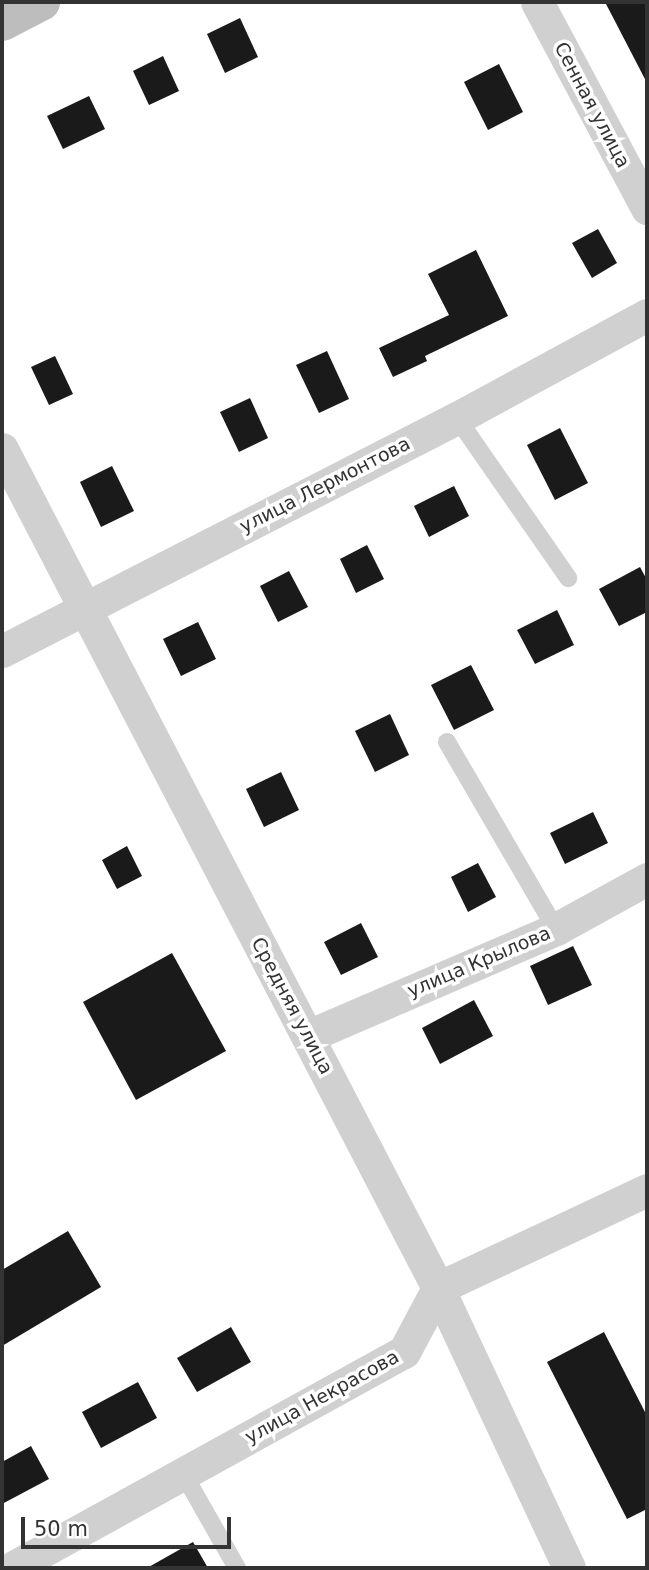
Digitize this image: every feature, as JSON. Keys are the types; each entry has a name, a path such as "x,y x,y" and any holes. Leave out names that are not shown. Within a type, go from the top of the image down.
{"street":[{"path":"2,22 41,2"},
{"name":"Сенная улица","path":"537,2 647,208"},
{"name":"улица Лермонтова","path":"2,652 457,418 647,315"},
{"name":"Средняя улица","path":"2,449 439,1288 569,1568"},
{"name":"улица Крылова","path":"308,1036 556,929 647,879"},
{"path":"439,1288 647,1191"},
{"name":"улица Некрасова","path":"12,1568 404,1352 439,1288"}],"lane":[{"path":"457,418 568,578"},
{"path":"447,742 556,929"},
{"path":"183,1474 237,1568"}],"building":[{"path":"605,2 647,2 647,83"},
{"path":"240,18 258,57 225,73 207,34"},
{"path":"163,56 179,91 149,105 133,71"},
{"path":"499,64 523,112 488,130 464,82"},
{"path":"89,96 105,129 63,149 47,116"},
{"path":"598,229 617,263 592,278 572,243"},
{"path":"476,250 508,316 425,356 427,361 393,377 379,348 449,315 428,274"},
{"path":"327,351 349,399 319,413 296,365"},
{"path":"55,356 73,394 49,405 31,367"},
{"path":"250,398 268,438 239,452 220,412"},
{"path":"560,428 588,483 555,500 527,445"},
{"path":"112,466 134,511 101,527 80,482"},
{"path":"454,486 469,516 429,537 414,506"},
{"path":"367,545 384,579 356,593 340,559"},
{"path":"640,567 647,580 647,612 619,626 599,589"},
{"path":"289,571 308,607 278,622 260,586"},
{"path":"557,610 574,645 535,664 517,630"},
{"path":"198,622 216,659 181,676 163,639"},
{"path":"471,665 494,710 454,730 431,685"},
{"path":"390,714 409,755 375,772 355,731"},
{"path":"281,772 299,810 264,827 246,789"},
{"path":"593,812 608,843 565,864 550,833"},
{"path":"127,846 142,876 117,889 102,860"},
{"path":"478,863 496,897 468,912 451,877"},
{"path":"361,923 378,957 341,975 324,942"},
{"path":"573,946 592,985 548,1005 530,966"},
{"path":"172,953 226,1051 136,1100 83,1002"},
{"path":"474,1000 493,1036 440,1064 422,1028"},
{"path":"68,1231 101,1287 2,1346 2,1270"},
{"path":"231,1327 251,1362 197,1392 177,1358"},
{"path":"604,1332 647,1416 647,1509 627,1519 547,1362"},
{"path":"138,1382 157,1418 101,1448 82,1412"},
{"path":"31,1446 49,1479 2,1504 2,1462"},
{"path":"193,1542 208,1568 147,1568"}]}
